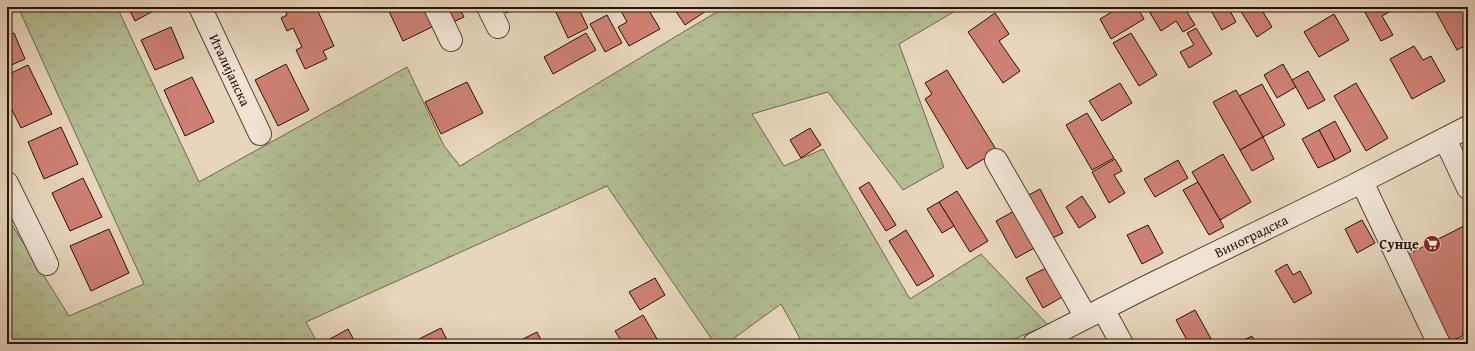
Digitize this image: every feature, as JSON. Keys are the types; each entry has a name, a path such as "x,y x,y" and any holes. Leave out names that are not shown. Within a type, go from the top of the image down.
{"street":[{"name":"Италијанска","path":"200,7 260,134"},
{"path":"435,7 451,40"},
{"path":"488,7 498,27"},
{"name":"Виноградска","path":"1034,344 1362,182 1468,127"},
{"path":"1444,139 1468,188"},
{"path":"996,160 1095,313 1122,344"},
{"path":"1362,182 1439,344"},
{"path":"7,183 47,264"}],"green space":[{"path":"18,7 117,7 199,182 407,67 444,146 460,166 725,7 962,7 899,44 944,167 903,190 828,92 752,114 784,166 823,149 910,299 981,254 1048,325 1002,344 803,344 781,304 726,344 715,344 607,186 306,322 318,344 7,344 7,217 69,316 144,284"}],"building":[{"path":"128,7 156,7 157,9 135,21"},
{"path":"284,7 316,7 334,46 323,51 327,59 305,69 296,50 302,47 293,28 287,31 281,18 287,15"},
{"path":"387,7 425,7 434,26 403,41"},
{"path":"440,7 459,7 464,17 449,24"},
{"path":"502,7 518,7 506,13"},
{"path":"562,7 578,7 588,28 568,38 555,10"},
{"path":"619,7 647,7 660,29 629,46 618,27 627,22"},
{"path":"673,7 708,7 709,9 685,25"},
{"path":"1120,7 1137,7 1144,19 1111,39 1100,19"},
{"path":"1161,7 1184,7 1195,25 1183,32 1176,21 1161,31 1150,13"},
{"path":"1209,7 1228,7 1236,22 1222,30"},
{"path":"1238,7 1260,7 1272,27 1257,37"},
{"path":"1362,7 1398,7 1382,16 1393,35 1381,41"},
{"path":"1441,7 1468,7 1468,44 1457,50 1435,10"},
{"path":"995,13 1009,34 999,41 1020,71 1003,83 968,32"},
{"path":"1334,14 1349,40 1319,57 1304,32"},
{"path":"607,15 622,43 605,52 590,24"},
{"path":"171,27 184,58 155,70 141,40"},
{"path":"1196,28 1212,54 1189,68 1180,52 1194,45 1187,33"},
{"path":"14,33 25,59 7,67 7,36"},
{"path":"586,33 596,50 553,74 544,57"},
{"path":"1131,33 1157,75 1139,86 1113,43"},
{"path":"1414,46 1423,60 1431,56 1445,81 1412,99 1390,59"},
{"path":"286,64 309,110 278,126 255,80"},
{"path":"1283,64 1296,87 1277,98 1264,75"},
{"path":"28,65 52,114 21,128 7,100 7,75"},
{"path":"947,70 997,151 967,169 925,99 932,94 925,83"},
{"path":"1308,71 1325,100 1308,109 1292,80"},
{"path":"192,77 214,122 185,136 164,90"},
{"path":"467,82 483,113 441,134 425,102"},
{"path":"1120,83 1132,103 1102,121 1089,101"},
{"path":"1356,83 1388,138 1366,151 1334,96"},
{"path":"1262,84 1285,125 1263,137 1239,96"},
{"path":"1236,90 1263,137 1240,150 1213,102"},
{"path":"1087,113 1114,158 1092,170 1066,125"},
{"path":"1335,121 1351,151 1335,160 1319,130"},
{"path":"61,127 78,164 44,179 28,142"},
{"path":"810,128 821,145 801,158 790,140"},
{"path":"1319,130 1335,160 1318,168 1302,139"},
{"path":"1263,137 1274,159 1252,171 1240,150"},
{"path":"1223,154 1251,202 1220,220 1192,172"},
{"path":"1115,159 1122,171 1114,175 1125,193 1109,203 1092,172"},
{"path":"1178,160 1188,178 1155,197 1144,179"},
{"path":"83,178 102,217 70,231 52,193"},
{"path":"869,182 896,225 886,231 859,188"},
{"path":"1198,182 1224,227 1209,235 1183,190"},
{"path":"1040,189 1063,233 1046,241 1023,198"},
{"path":"957,191 988,241 970,252 939,202"},
{"path":"1082,196 1096,217 1079,228 1066,207"},
{"path":"939,202 954,226 942,233 927,209"},
{"path":"1018,209 1038,246 1016,258 996,221"},
{"path":"1362,220 1375,243 1357,253 1345,229"},
{"path":"1148,225 1163,253 1142,264 1127,235"},
{"path":"1466,225 1468,229 1468,333 1448,343 1403,257"},
{"path":"109,229 129,273 91,291 70,246"},
{"path":"906,230 934,276 917,286 889,241"},
{"path":"1287,264 1293,275 1300,271 1312,293 1294,303 1275,271"},
{"path":"1048,267 1064,296 1043,308 1026,278"},
{"path":"655,278 665,295 640,310 629,292"},
{"path":"1195,310 1214,344 1189,344 1176,320"},
{"path":"643,315 660,344 623,344 615,331"},
{"path":"441,328 449,344 421,344 419,339"},
{"path":"348,329 356,344 330,344 328,340"},
{"path":"537,332 543,344 518,344 517,342"},
{"path":"1252,336 1256,344 1236,344"}],"place":[{"name":"Сунце","path":"1432,244"}]}
